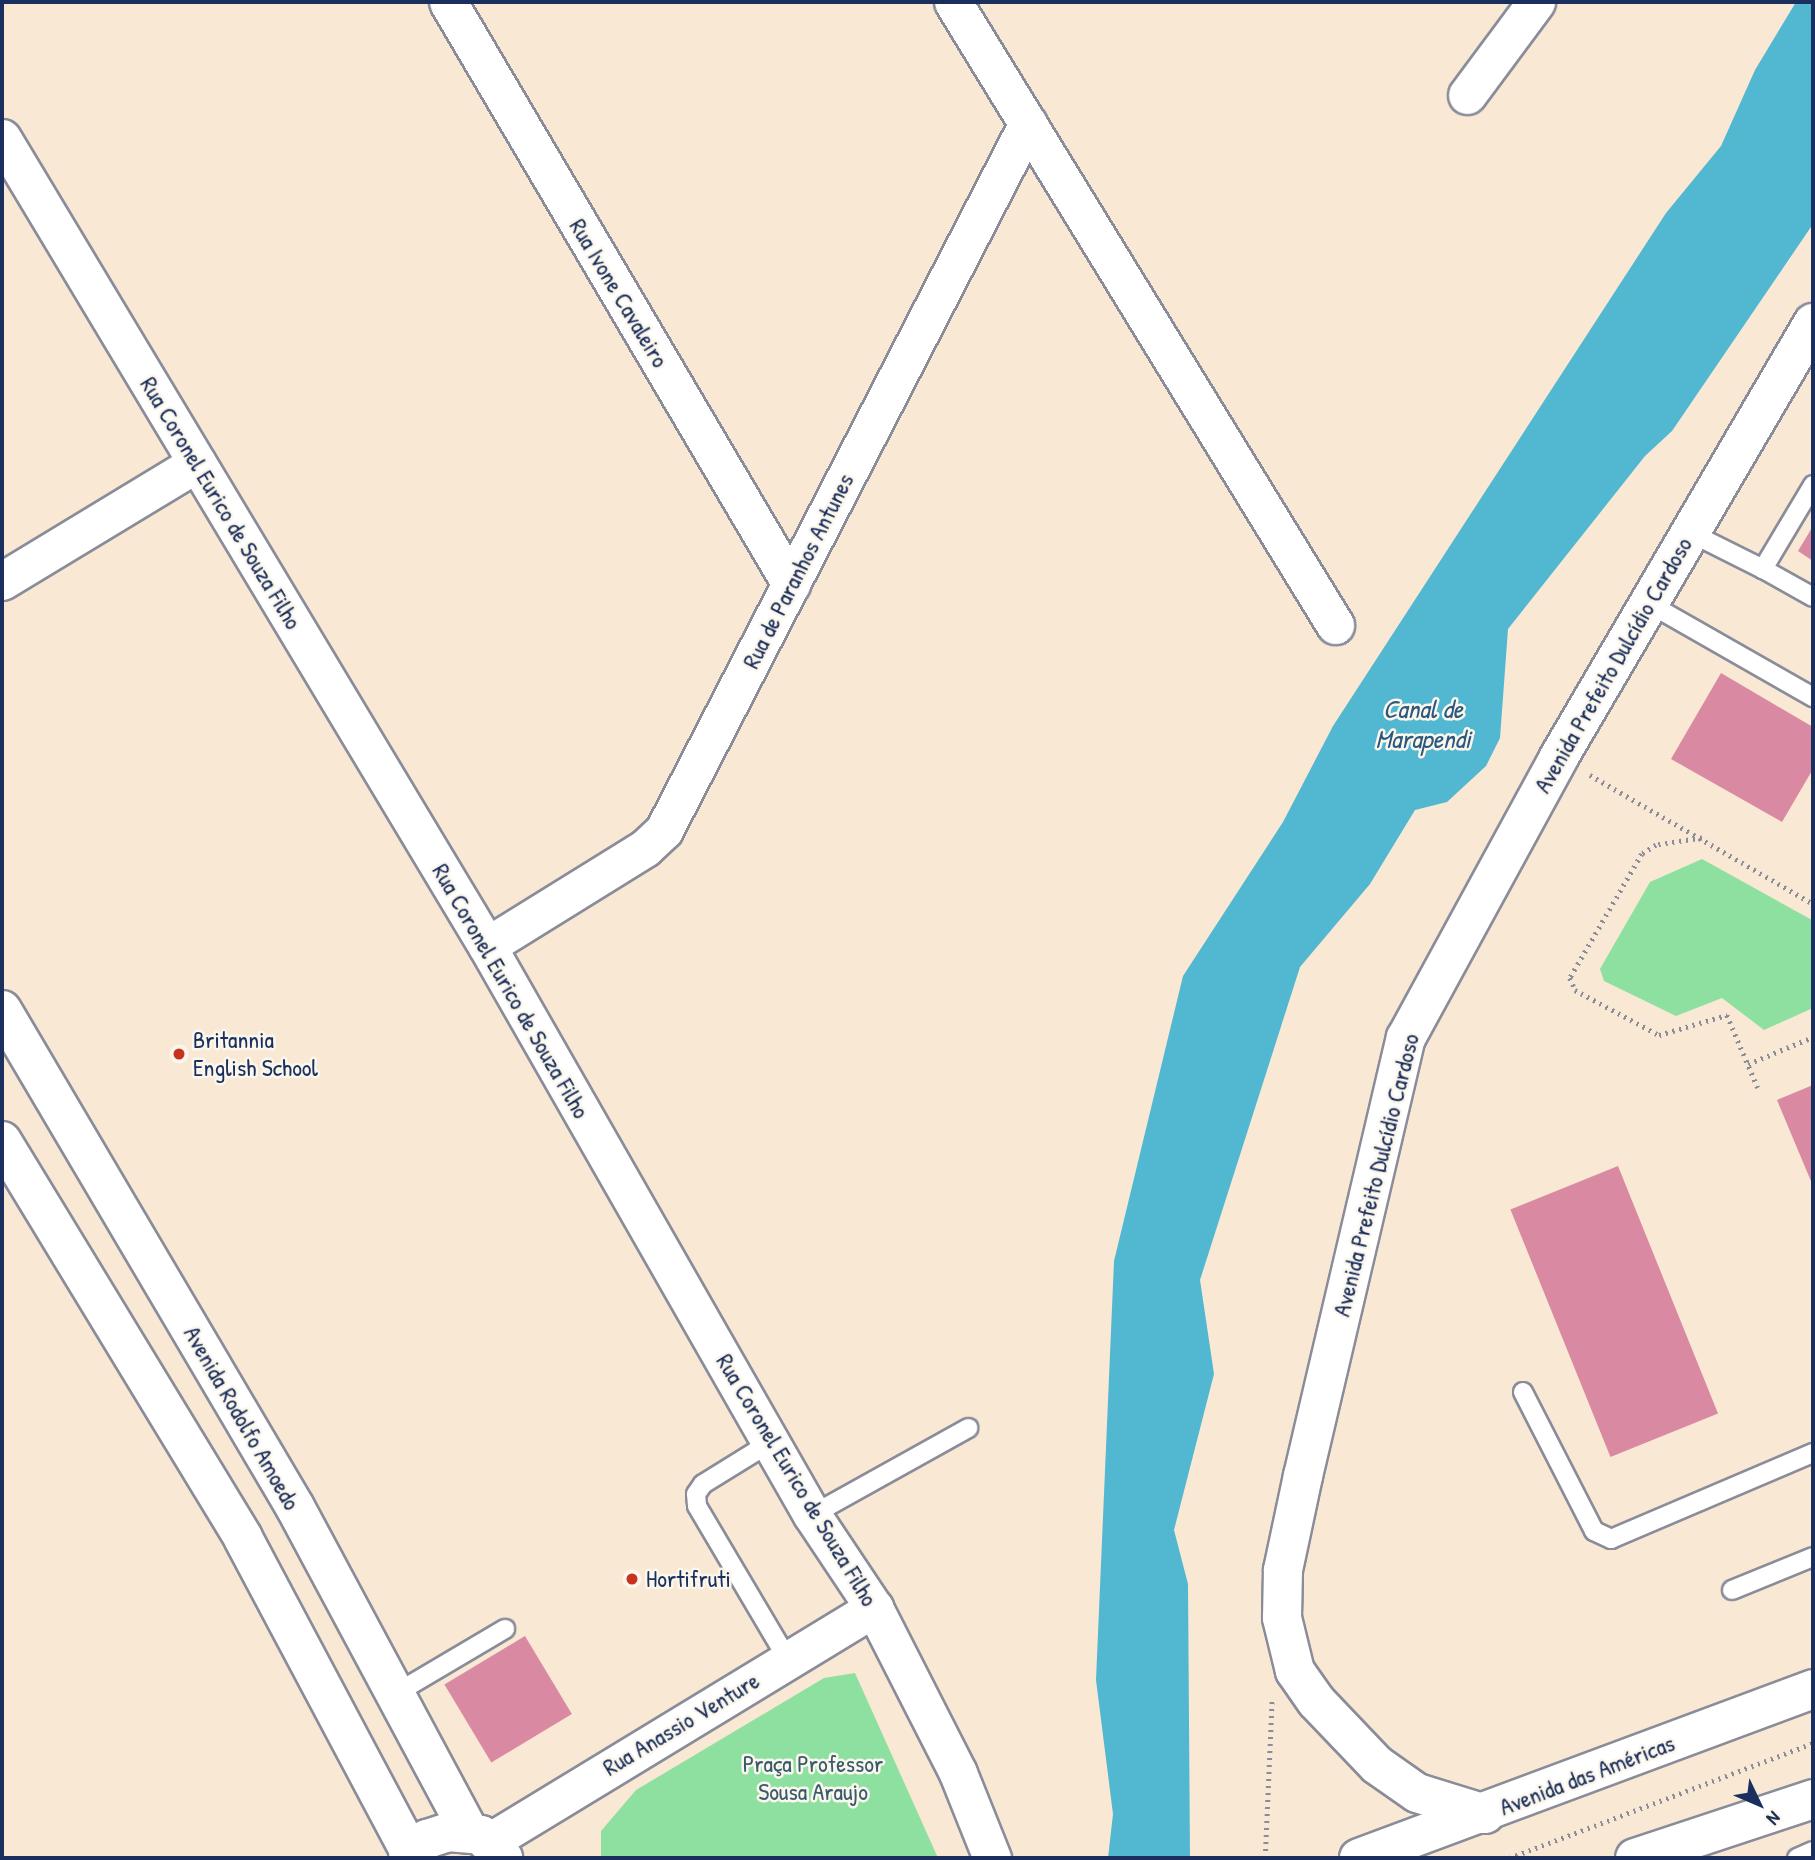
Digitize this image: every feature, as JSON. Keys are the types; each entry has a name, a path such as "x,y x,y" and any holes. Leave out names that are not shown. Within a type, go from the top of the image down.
{"main road":[{"name":"Avenida Prefeito Dulcídio Cardoso","path":"1485,1814 1417,1793 1377,1765 1301,1679 1286,1639 1283,1570 1406,1038 1689,532 1807,346"},
{"name":"Avenida Rodolfo Amoedo","path":"2,1010 295,1507 395,1693 487,1844"},
{"path":"2,1141 243,1538 410,1856 427,1839 447,1832 487,1844"},
{"path":"243,1538 295,1507"},
{"name":"Avenida das Américas","path":"1359,1858 1485,1814 1813,1689"},
{"path":"1635,1858 1813,1799"}],"street":[{"name":"Rua Ivone Cavaleiro","path":"448,2 791,584"},
{"path":"953,2 1335,625"},
{"path":"1467,95 1536,2"},
{"name":"Rua de Paranhos Antunes","path":"487,946 645,848 664,830 1028,123"},
{"name":"Rua Coronel Eurico de Souza Filho","path":"2,138 487,946 812,1515 874,1608 958,1773 992,1858"},
{"path":"2,580 197,463"},
{"name":"Rua Anassio Venture","path":"487,1844 874,1608"}],"lane":[{"path":"1763,569 1813,485"},
{"path":"1689,532 1813,597"},
{"path":"1648,603 1813,697"},
{"path":"1524,1392 1594,1531 1611,1539 1813,1453"},
{"path":"812,1515 968,1428"},
{"path":"771,1442 703,1484 696,1494 697,1506 788,1660"},
{"path":"1732,1590 1813,1557"},
{"path":"395,1693 505,1629"},
{"path":"1797,1858 1813,1851"}],"path":[{"path":"1604,783 1813,904"},
{"path":"1702,838 1656,845 1642,854 1570,978 1575,990 1658,1035 1727,1015 1758,1088"},
{"path":"1748,1064 1813,1037"},
{"path":"1265,1858 1268,1706 1279,1691 1301,1679"},
{"path":"1508,1858 1813,1743"}],"green space":[{"path":"1702,859 1812,920 1813,1008 1764,1030 1722,998 1676,1016 1604,981 1600,969 1650,882"},
{"name":"Praça Professor Sousa Araujo","path":"855,1673 938,1858 601,1858 601,1831 636,1790 824,1678"}],"water":[{"name":"Canal de Marapendi","path":"1796,2 1813,2 1813,224 1672,431 1645,456 1508,629 1500,738 1486,766 1447,802 1415,810 1370,884 1300,967 1200,1280 1214,1374 1174,1530 1188,1584 1190,1858 1108,1858 1113,1814 1096,1680 1114,1261 1183,976 1283,822 1333,726 1666,213 1721,146 1755,70"}],"building":[{"path":"1813,526 1813,561 1798,551"},
{"path":"1721,673 1813,727 1813,769 1782,822 1671,759"},
{"path":"1813,1085 1813,1186 1777,1100"},
{"path":"1618,1166 1718,1414 1610,1457 1510,1209"},
{"path":"525,1636 572,1714 491,1762 444,1684"}],"place":[{"name":"Britannia English School","path":"179,1054"},
{"name":"Hortifruti","path":"632,1579"}]}
